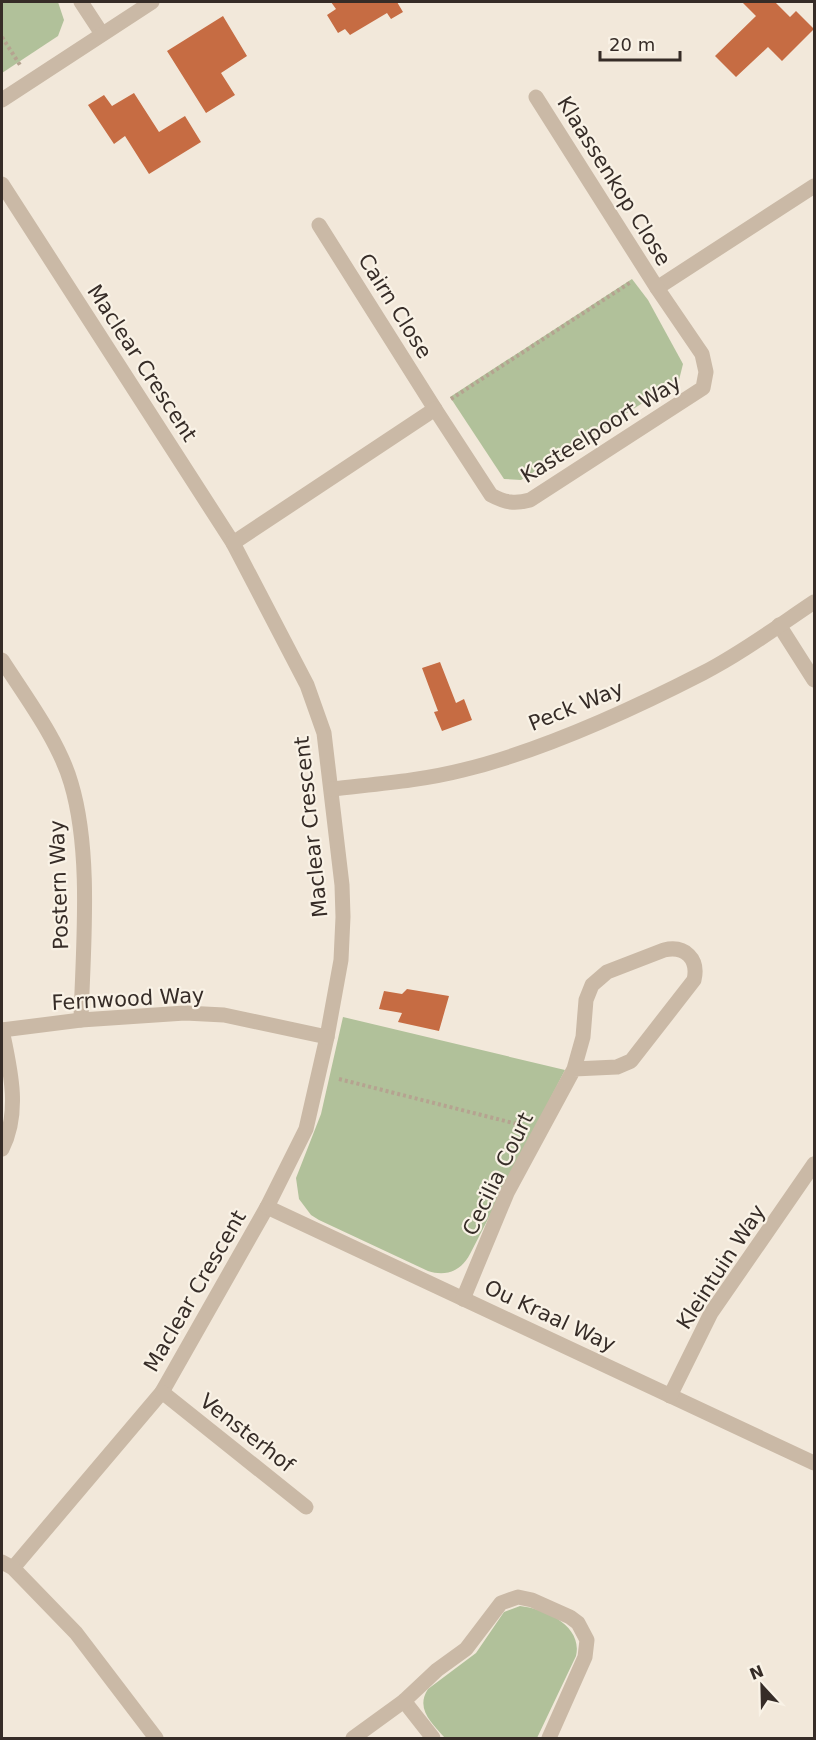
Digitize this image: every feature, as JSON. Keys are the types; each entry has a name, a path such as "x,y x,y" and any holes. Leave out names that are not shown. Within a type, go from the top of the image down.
{"street":[{"path":"81,2 102,34"},
{"path":"2,100 152,2"},
{"name":"Klaassenkop Close","path":"536,97 657,288"},
{"name":"Maclear Crescent","path":"2,184 233,543 315,702 324,734 332,789 343,917 341,960 327,1037 306,1129 267,1208 162,1392 8,1565"},
{"path":"657,288 814,186"},
{"name":"Cairn Close","path":"319,225 435,409"},
{"name":"Kasteelpoort Way","path":"435,409 492,495 516,504 530,500 703,388 706,372 702,354 657,288"},
{"path":"233,543 435,409"},
{"name":"Peck Way","path":"332,789 463,771 534,747 621,712 705,672 814,602"},
{"path":"779,625 814,680"},
{"name":"Postern Way","path":"2,660 64,765 76,803 82,842 81,1020"},
{"name":"Cecilia Court","path":"463,1299 507,1193 574,1069 583,1037 588,992 599,978 664,950 672,948 687,953 695,965 694,980 637,1056 617,1067 574,1069"},
{"name":"Fernwood Way","path":"2,1149 8,1131 13,1098 12,1078 2,1030 81,1020 185,1013 224,1015 327,1037"},
{"name":"Kleintuin Way","path":"670,1396 711,1313 814,1164"},
{"name":"Ou Kraal Way","path":"267,1208 814,1463"},
{"name":"Vensterhof","path":"162,1392 306,1507"},
{"path":"8,1565 76,1633 156,1738"},
{"path":"353,1738 404,1701 437,1670 466,1649 501,1603 510,1598 525,1598 570,1617 578,1623 586,1640 585,1657 549,1738"},
{"path":"404,1701 433,1738"}],"path":[{"path":"2,37 30,81"},
{"path":"435,409 647,272"},
{"path":"318,1074 542,1130"}],"green space":[{"path":"2,2 58,2 64,20 58,36 2,73"},
{"path":"632,279 648,300 683,364 679,380 521,480 504,479 450,397"},
{"path":"343,1017 565,1070 470,1254 462,1265 452,1271 435,1273 428,1271 319,1220 311,1215 299,1199 296,1178 321,1114"},
{"path":"520,1606 541,1611 560,1621 574,1636 577,1645 576,1656 537,1738 445,1738 430,1721 424,1709 424,1696 428,1689 476,1653 504,1612"}],"building":[{"path":"331,2 397,2 403,12 391,19 387,13 350,35 345,29 338,33 327,15 336,9"},
{"path":"775,2 790,17 796,11 814,29 782,61 768,47 736,77 715,56 756,16 743,3"},
{"path":"223,16 247,56 221,73 235,95 206,113 167,51"},
{"path":"134,93 159,132 185,116 201,142 149,174 125,136 114,144 88,105 104,95 112,106"},
{"path":"440,662 456,703 464,699 472,720 442,731 434,712 438,711 422,668"},
{"path":"407,989 449,996 439,1031 398,1022 402,1013 379,1009 384,991 402,994"}]}
